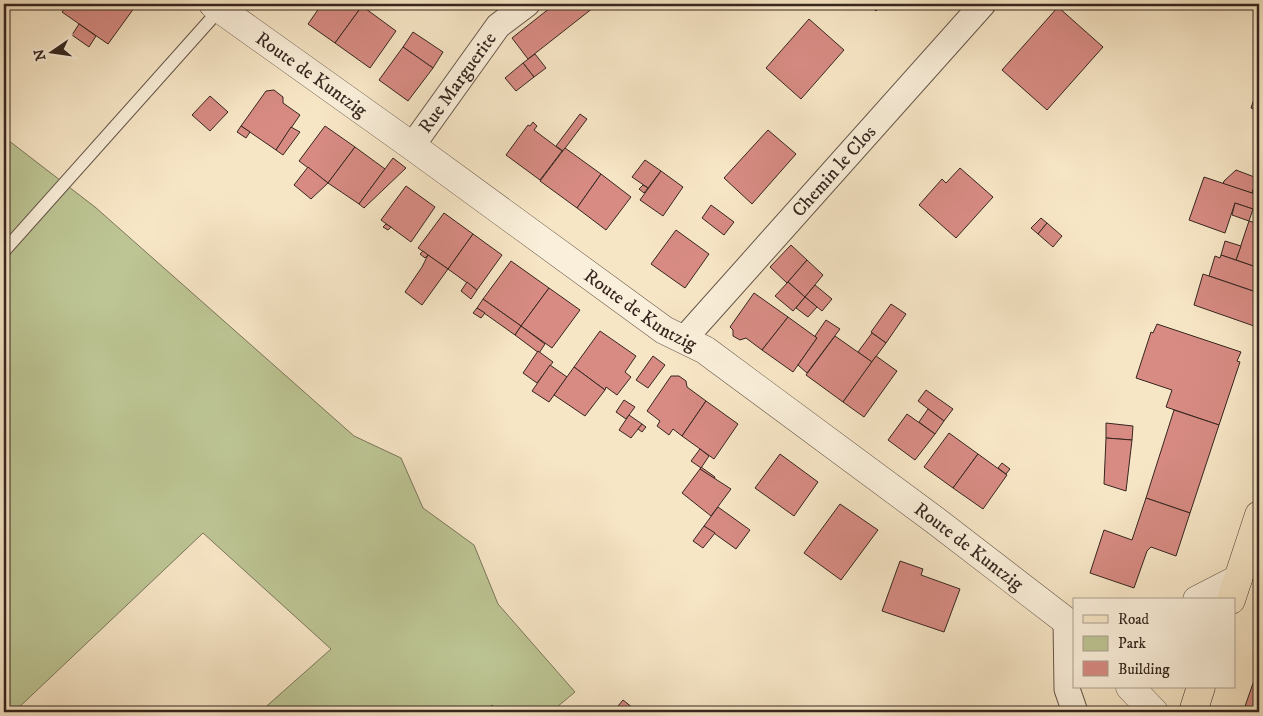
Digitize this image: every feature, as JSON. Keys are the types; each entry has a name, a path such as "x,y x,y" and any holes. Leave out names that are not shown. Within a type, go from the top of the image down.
{"main road":[{"path":"1234,590 1259,515"},
{"path":"1193,712 1201,688"}],"street":[{"name":"Rue Marguerite","path":"412,146 498,26 526,4"},
{"name":"Chemin le Clos","path":"684,339 983,4"},
{"name":"Route de Kuntzig","path":"217,6 664,330 705,350 936,521 1071,624 1067,689 1075,712"},
{"path":"1204,598 1234,590"},
{"path":"1131,688 1154,712"}],"lane":[{"path":"4,251 217,6"}],"green space":[{"path":"4,137 95,207 354,436 401,458 423,508 474,545 498,604 575,692 551,712 500,712 492,705 483,712 260,712 331,649 203,533 14,712 4,712"}],"building":[{"path":"68,4 137,4 108,44 62,12"},
{"path":"322,4 358,4 362,6 335,43 308,24"},
{"path":"555,4 598,4 528,59 512,38"},
{"path":"868,4 882,4 876,11"},
{"path":"362,6 396,31 370,68 335,43"},
{"path":"1058,7 1103,47 1047,110 1002,70"},
{"path":"809,19 844,50 801,99 766,68"},
{"path":"79,24 96,36 89,47 72,35"},
{"path":"413,32 443,52 433,68 403,47"},
{"path":"403,47 433,68 408,101 379,80"},
{"path":"535,54 546,68 534,77 523,63"},
{"path":"523,63 534,77 516,91 505,78"},
{"path":"1259,83 1259,97 1255,96"},
{"path":"274,90 283,97 283,103 300,115 276,150 241,126 266,91"},
{"path":"210,96 228,112 210,131 192,115"},
{"path":"1255,96 1259,97 1259,111 1251,108"},
{"path":"580,114 587,119 563,151 556,146"},
{"path":"533,122 537,126 534,130 562,151 540,180 506,155 528,125 530,126"},
{"path":"241,126 250,132 246,138 237,132"},
{"path":"325,126 355,147 328,183 299,161"},
{"path":"291,127 300,132 283,155 276,150"},
{"path":"768,130 796,154 752,204 724,178"},
{"path":"355,147 385,169 359,204 328,183"},
{"path":"565,148 601,174 577,208 540,181"},
{"path":"393,158 406,168 364,208 359,204"},
{"path":"645,160 661,171 648,188 632,177"},
{"path":"308,167 328,183 311,199 294,185"},
{"path":"960,168 993,197 956,238 919,205 942,179 946,183"},
{"path":"1236,170 1257,178 1252,193 1223,184"},
{"path":"661,171 683,187 663,216 640,200"},
{"path":"1259,172 1259,196 1252,193"},
{"path":"601,174 631,197 606,230 577,208"},
{"path":"1204,177 1258,195 1253,209 1235,203 1225,233 1189,220"},
{"path":"643,185 648,188 644,193 639,189"},
{"path":"406,186 435,207 411,242 381,220"},
{"path":"1235,203 1253,209 1249,221 1232,215"},
{"path":"711,205 734,222 724,235 702,218"},
{"path":"444,213 473,234 448,269 418,248"},
{"path":"1041,218 1047,223 1038,234 1031,228"},
{"path":"1249,221 1259,224 1259,268 1236,260"},
{"path":"1047,223 1062,236 1053,247 1038,234"},
{"path":"386,224 391,227 388,230 383,227"},
{"path":"676,230 709,254 685,288 651,264"},
{"path":"473,234 502,255 477,290 448,269"},
{"path":"1225,241 1241,246 1236,260 1221,255"},
{"path":"791,245 807,260 787,283 770,267"},
{"path":"423,251 428,255 425,258 420,254"},
{"path":"428,255 448,269 422,305 405,292"},
{"path":"1221,255 1259,268 1259,293 1209,276 1215,256 1220,258"},
{"path":"807,260 823,275 805,297 788,282"},
{"path":"511,261 549,288 521,326 483,299"},
{"path":"1203,274 1259,293 1259,308 1254,326 1194,305"},
{"path":"467,282 477,290 471,299 461,291"},
{"path":"788,282 805,297 793,311 775,296"},
{"path":"815,285 832,299 822,311 805,297"},
{"path":"549,288 580,310 552,348 521,326"},
{"path":"754,293 788,317 762,350 746,338 740,340 733,336 733,330 730,327"},
{"path":"805,297 817,307 808,317 796,308"},
{"path":"483,299 521,326 515,335 477,308"},
{"path":"891,304 906,314 886,343 871,332"},
{"path":"477,308 485,313 481,318 473,313"},
{"path":"788,317 817,338 793,372 762,350"},
{"path":"826,320 840,329 807,373 798,365 817,338 815,336"},
{"path":"1157,324 1241,352 1237,361 1240,362 1219,425 1166,407 1172,390 1136,378 1151,332 1153,333"},
{"path":"521,326 545,344 539,353 515,335"},
{"path":"600,331 636,356 625,372 631,377 617,395 606,387 605,390 574,367"},
{"path":"872,333 886,343 872,362 858,352"},
{"path":"835,336 872,362 843,402 806,375"},
{"path":"538,351 553,362 537,383 523,373"},
{"path":"653,356 665,365 648,388 636,380"},
{"path":"876,356 897,371 864,417 843,402"},
{"path":"550,365 567,377 549,402 532,391"},
{"path":"574,367 605,390 585,416 554,395"},
{"path":"671,376 679,376 686,381 687,387 706,401 682,436 673,429 669,435 657,426 660,421 647,411"},
{"path":"926,390 953,409 944,421 918,401"},
{"path":"624,400 635,407 626,419 616,412"},
{"path":"706,401 738,424 714,459 682,436"},
{"path":"928,409 944,421 935,434 919,422"},
{"path":"1174,410 1219,425 1190,513 1146,498"},
{"path":"907,414 935,434 915,460 888,440"},
{"path":"629,415 642,424 631,438 619,430"},
{"path":"1106,423 1133,426 1132,440 1106,438"},
{"path":"642,424 646,427 642,432 638,429"},
{"path":"949,433 978,454 953,488 924,467"},
{"path":"1106,438 1132,440 1126,491 1104,484"},
{"path":"700,449 709,456 701,468 691,461"},
{"path":"780,454 818,482 794,516 755,488"},
{"path":"978,454 1007,475 983,509 953,488"},
{"path":"1002,463 1010,469 1006,474 998,468"},
{"path":"701,467 715,477 714,479 700,469"},
{"path":"700,469 731,489 711,516 682,493"},
{"path":"1146,498 1190,513 1176,556 1151,547 1147,551 1134,588 1090,573 1104,530 1132,540"},
{"path":"840,504 878,530 841,580 804,553"},
{"path":"718,507 750,530 736,549 704,526"},
{"path":"704,526 715,533 703,548 693,541"},
{"path":"900,561 923,569 921,575 960,589 944,632 882,611"},
{"path":"1258,669 1259,712 1243,712"},
{"path":"623,700 638,712 613,712"}]}
